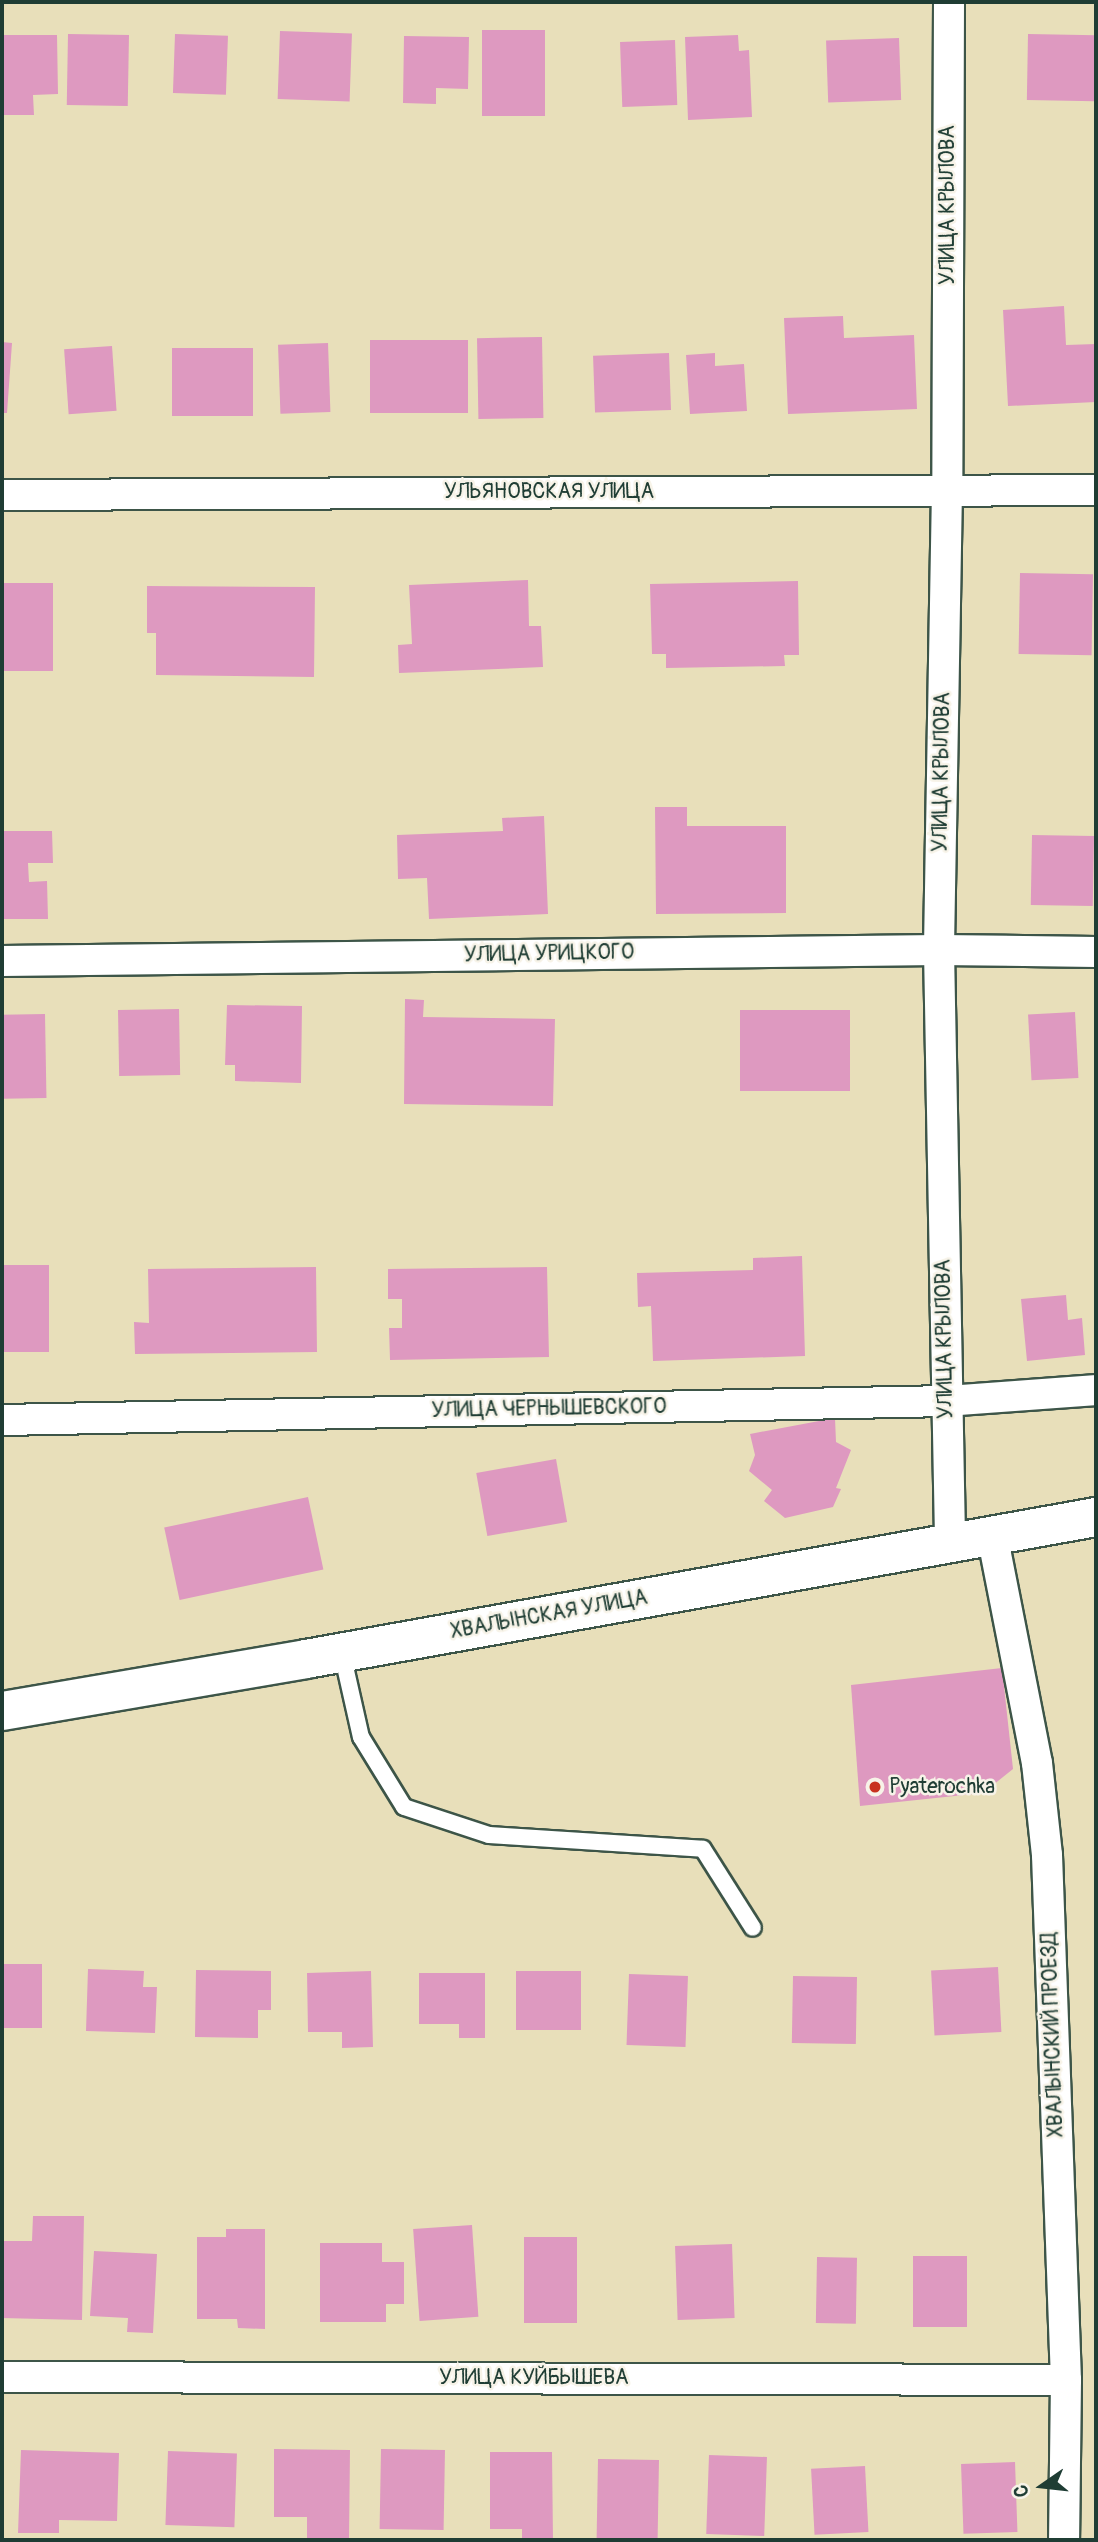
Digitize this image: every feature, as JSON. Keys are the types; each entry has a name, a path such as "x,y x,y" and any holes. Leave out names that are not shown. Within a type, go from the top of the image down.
{"street":[{"name":"УЛИЦА КРЫЛОВА","path":"949,2 947,489 939,950 950,1542"},
{"name":"УЛЬЯНОВСКАЯ УЛИЦА","path":"2,495 1096,490"},
{"name":"УЛИЦА УРИЦКОГО","path":"2,961 939,950 1096,952"},
{"name":"УЛИЦА ЧЕРНЫШЕВСКОГО","path":"2,1419 946,1401 1096,1390"},
{"name":"ХВАЛЫНСКАЯ УЛИЦА","path":"2,1711 342,1653 1096,1517"},
{"name":"ХВАЛЫНСКИЙ ПРОЕЗД","path":"992,1534 1037,1763 1047,1855 1066,2380 1064,2540"},
{"name":"УЛИЦА КУЙБЫШЕВА","path":"2,2377 1066,2380"}],"lane":[{"path":"342,1653 360,1737 404,1807 489,1835 703,1849 753,1928"}],"building":[{"path":"482,30 545,30 545,116 482,116"},
{"path":"280,31 352,34 350,101 278,99"},
{"path":"68,34 129,35 128,106 67,105"},
{"path":"175,34 228,36 226,95 173,93"},
{"path":"1028,34 1096,35 1095,101 1027,100"},
{"path":"2,35 57,35 58,94 33,95 34,115 2,115"},
{"path":"738,35 739,51 749,50 752,117 688,120 685,37"},
{"path":"404,36 469,37 468,89 436,88 436,104 403,103"},
{"path":"899,38 901,100 828,103 826,41"},
{"path":"675,40 677,105 622,107 620,42"},
{"path":"1064,306 1066,345 1096,344 1096,402 1008,406 1003,310"},
{"path":"843,316 844,338 914,335 917,409 788,414 784,318"},
{"path":"542,337 543,418 478,419 477,338"},
{"path":"370,340 468,340 468,413 370,413"},
{"path":"2,342 12,343 7,413 2,413"},
{"path":"328,343 330,412 280,414 278,345"},
{"path":"112,346 117,411 69,414 64,349"},
{"path":"172,348 253,348 253,416 172,416"},
{"path":"669,353 671,410 595,413 593,356"},
{"path":"715,353 715,366 744,364 747,411 690,414 686,355"},
{"path":"1020,573 1093,574 1092,655 1019,654"},
{"path":"528,580 529,626 541,626 543,667 399,673 398,645 412,644 409,585"},
{"path":"798,581 799,655 784,655 785,666 666,668 666,654 652,654 650,584"},
{"path":"2,583 53,583 53,671 2,671"},
{"path":"147,586 315,587 314,677 156,675 156,633 147,633"},
{"path":"655,807 687,807 687,826 786,826 786,913 656,914"},
{"path":"544,816 548,914 429,919 427,878 398,879 397,835 503,831 502,818"},
{"path":"2,831 52,831 53,863 28,863 29,882 47,881 48,919 2,919"},
{"path":"1032,835 1094,836 1093,906 1031,905"},
{"path":"405,999 424,1000 423,1017 555,1019 553,1106 404,1104"},
{"path":"227,1005 302,1006 301,1083 235,1081 235,1065 225,1065"},
{"path":"179,1009 180,1075 119,1076 118,1010"},
{"path":"740,1010 850,1010 850,1091 740,1091"},
{"path":"1075,1012 1078,1078 1032,1080 1028,1014"},
{"path":"45,1014 46,1098 3,1099 2,1015"},
{"path":"802,1256 805,1356 653,1361 651,1306 638,1307 637,1273 753,1270 753,1258"},
{"path":"2,1265 49,1265 49,1352 2,1352"},
{"path":"316,1267 317,1352 135,1354 134,1322 149,1323 148,1269"},
{"path":"547,1267 549,1357 390,1360 389,1328 402,1328 402,1299 388,1299 388,1269"},
{"path":"1066,1295 1068,1320 1082,1318 1085,1355 1027,1361 1021,1299"},
{"path":"835,1418 836,1442 851,1450 836,1488 841,1489 833,1507 785,1518 764,1501 772,1490 749,1471 755,1455 750,1434"},
{"path":"556,1459 567,1522 487,1536 476,1473"},
{"path":"308,1497 323,1569 180,1600 164,1528"},
{"path":"1002,1668 1013,1769 983,1793 860,1806 851,1685"},
{"path":"2,1964 42,1964 42,2028 2,2028"},
{"path":"998,1967 1001,2032 934,2035 931,1971"},
{"path":"88,1969 144,1971 143,1987 157,1987 155,2033 86,2031"},
{"path":"196,1970 271,1971 271,2010 258,2010 258,2038 195,2037"},
{"path":"371,1971 373,2047 342,2048 342,2032 308,2032 307,1973"},
{"path":"516,1971 581,1971 581,2030 516,2030"},
{"path":"419,1973 485,1973 485,2038 459,2038 459,2024 419,2024"},
{"path":"629,1974 688,1976 685,2047 627,2045"},
{"path":"793,1976 857,1977 856,2044 792,2043"},
{"path":"33,2216 84,2216 82,2320 2,2318 2,2241 32,2241"},
{"path":"472,2225 478,2317 420,2321 413,2229"},
{"path":"226,2229 265,2229 265,2329 238,2328 237,2319 197,2319 197,2237 226,2237"},
{"path":"524,2237 577,2237 577,2323 524,2323"},
{"path":"320,2243 382,2243 382,2262 404,2262 404,2304 386,2304 386,2322 320,2322"},
{"path":"732,2244 735,2318 678,2320 675,2246"},
{"path":"94,2251 157,2254 153,2333 127,2332 128,2318 90,2316"},
{"path":"913,2256 967,2256 967,2327 913,2327"},
{"path":"817,2257 857,2258 856,2324 816,2323"},
{"path":"274,2449 350,2450 349,2540 307,2539 307,2517 274,2517"},
{"path":"381,2449 445,2450 444,2530 380,2529"},
{"path":"21,2450 119,2453 117,2521 59,2520 59,2533 18,2533"},
{"path":"168,2451 237,2453 234,2527 165,2525"},
{"path":"490,2452 552,2452 553,2540 522,2540 522,2529 490,2529"},
{"path":"709,2455 767,2457 764,2536 706,2534"},
{"path":"598,2459 659,2460 658,2540 597,2540"},
{"path":"1015,2462 1017,2532 963,2534 961,2464"},
{"path":"865,2466 868,2532 815,2535 811,2469"}],"place":[{"name":"Pyaterochka","path":"875,1787"}]}
